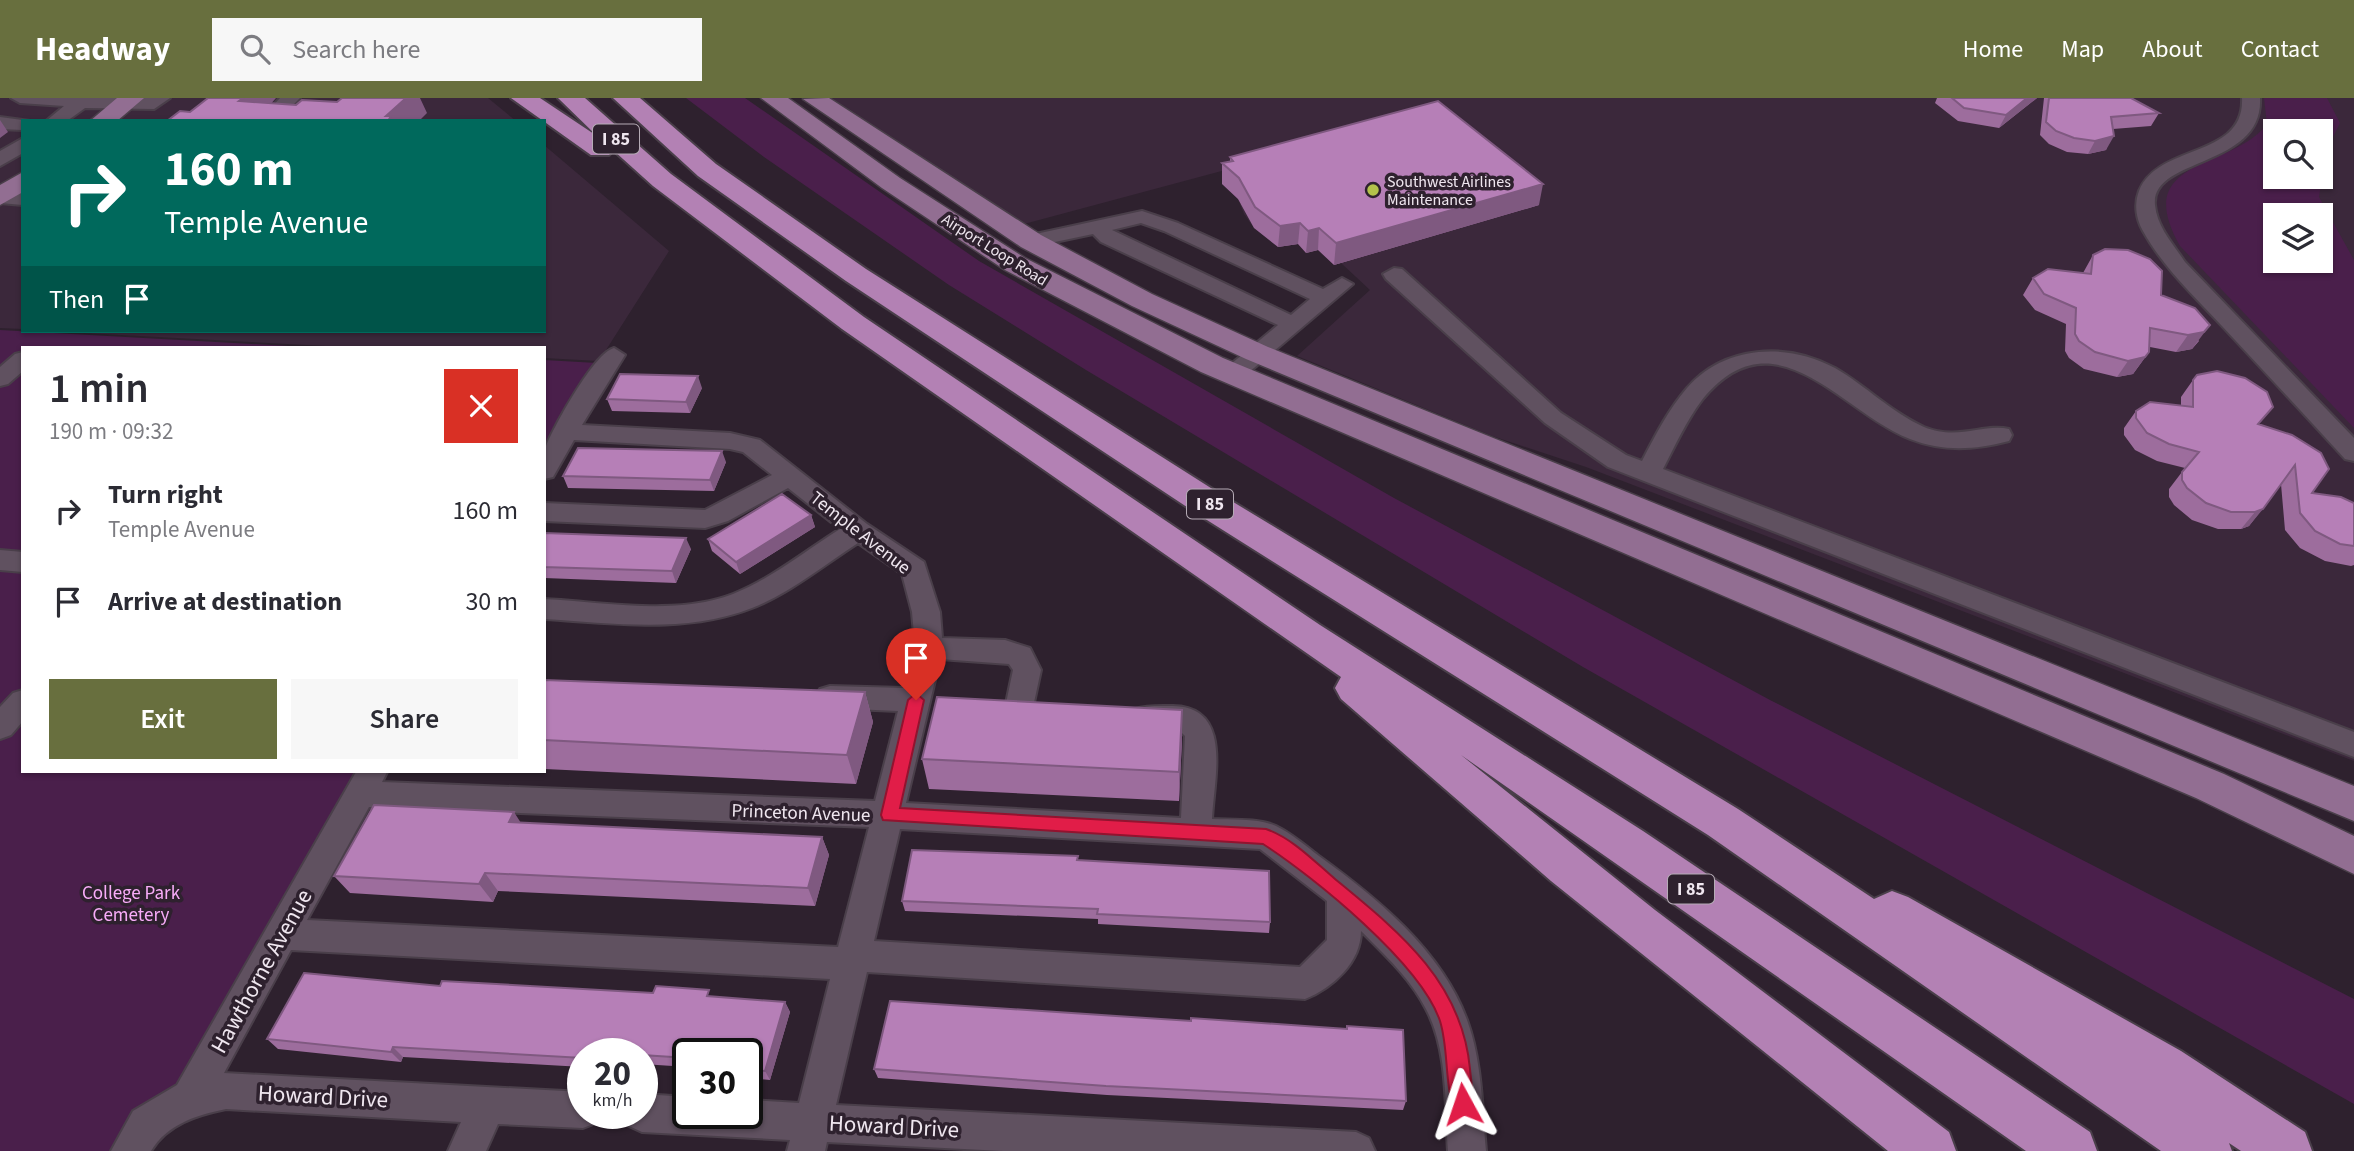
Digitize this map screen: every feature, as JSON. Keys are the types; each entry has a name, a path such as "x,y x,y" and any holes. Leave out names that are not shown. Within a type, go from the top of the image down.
{"highway":[{"path":"523,98 620,160 662,180"},
{"name":"I 85","path":"570,98 662,180 853,324 1307,635 1458,731 1615,837 2071,1151"},
{"name":"I 85","path":"625,98 707,170 856,275 1212,506 1723,822 2206,1151"},
{"path":"642,98 698,142 707,170"},
{"path":"1307,635 1343,677 1457,779 1930,1151"},
{"path":"1723,822 2017,981 2163,1068 2286,1151"}],"main road":[{"name":"Airport Loop Road","path":"773,98 891,183 1015,264 1245,363"},
{"name":"Airport Loop Road","path":"814,98 1031,242 1130,294 1245,363"},
{"path":"106,119 143,101"},
{"path":"0,197 21,181"},
{"path":"1245,363 2354,804"},
{"path":"1245,363 2210,786 2354,856"}],"street":[{"path":"20,98 81,102 143,101"},
{"path":"2251,98 2252,117 2242,132 2227,144 2176,164 2156,181 2148,195 2149,220 2161,244 2178,266 2354,453"},
{"path":"58,119 81,102"},
{"path":"0,123 21,124"},
{"path":"0,160 21,145"},
{"path":"0,197 21,199"},
{"path":"1031,242 1129,217 1154,220 1333,291 1245,363"},
{"path":"1097,225 1108,238 1293,324"},
{"path":"1394,274 1566,429 1617,461 1647,475 2354,745"},
{"path":"546,468 601,371 614,355"},
{"path":"1647,475 1686,407 1702,385 1727,369 1756,359 1790,359 1821,368 1902,425 1931,438 1966,442 2000,435"},
{"path":"0,379 21,361"},
{"name":"Temple Avenue","path":"567,432 730,441 751,446 858,530 914,569 926,612 928,648 890,815 810,1137"},
{"path":"546,512 705,519 719,515 790,476"},
{"path":"546,609 663,612 719,608 744,600 858,530"},
{"path":"0,559 21,562"},
{"path":"928,648 1005,651 1020,656 1027,670 1018,713"},
{"path":"806,696 916,700"},
{"path":"0,727 21,703"},
{"path":"1122,716 1187,718 1200,733 1196,831"},
{"name":"Princeton Avenue","path":"366,783 1266,836 1292,853 1396,941 1428,979 1449,1017 1458,1056 1467,1151"},
{"name":"Hawthorne Avenue","path":"190,1098 366,783"},
{"path":"282,934 1305,983 1321,972 1344,945 1344,898"},
{"name":"Howard Drive","path":"190,1098 226,1091 567,1109"},
{"path":"130,1151 146,1124 190,1098"},
{"path":"467,1151 487,1105"},
{"name":"Howard Drive","path":"658,1115 810,1137 1356,1151"}],"shaded area":[{"path":"0,98 488,98 514,119 21,119 21,329 0,328"},
{"path":"829,98 2354,98 2354,761 1586,467 1492,436 1297,356 1370,290 1341,263 1334,265 1318,250 1306,252 1296,242 1278,247 1254,228 1244,214 1240,204 1243,204 1222,184 1232,182 1244,165 1024,224"},
{"path":"546,147 669,251 599,361 546,358 546,346 326,346 84,333 546,333"}],"green space":[{"path":"686,98 745,98 979,261 1394,498 1770,700 2354,999 2354,1104 1583,667 1086,370 949,285 764,157"},
{"path":"2264,98 2327,98 2340,123 2333,137 2333,119 2266,119"},
{"path":"2263,128 2263,189 2320,189 2319,197 2322,203 2263,203 2263,273 2333,273 2333,222 2354,260 2354,428 2180,246 2168,217 2167,196 2176,180 2251,139"},
{"name":"College Park Cemetery","path":"0,330 289,346 21,346 21,773 359,773 178,1084 110,1151 0,1151"},
{"path":"546,360 597,363 546,452"}],"building":[{"path":"208,98 243,98 239,101 296,105 302,100 337,102 342,98 406,98 386,116 391,116 389,119 170,119 180,111 190,112"},
{"path":"1952,98 2027,98 2006,115 1964,108"},
{"path":"2049,98 2131,98 2159,113 2111,117 2114,136 2095,141 2074,138 2056,131 2046,122"},
{"name":"Southwest Airlines Maintenance","path":"1438,101 1543,184 1336,243 1319,228 1308,231 1300,223 1280,226 1255,207 1239,178 1222,163 1233,161 1230,157"},
{"path":"2105,249 2128,250 2150,259 2162,271 2161,295 2195,308 2210,325 2204,332 2188,335 2150,328 2149,352 2145,357 2128,361 2095,352 2079,341 2075,334 2076,308 2044,294 2033,278 2048,269 2091,274 2093,255"},
{"path":"2217,371 2245,378 2267,392 2273,407 2258,424 2292,435 2321,453 2329,469 2312,493 2341,497 2354,503 2354,546 2340,544 2315,531 2300,513 2295,465 2263,509 2255,512 2231,512 2206,503 2187,488 2182,480 2182,472 2199,452 2169,444 2147,433 2136,418 2136,411 2150,402 2193,407 2193,380 2197,375"},
{"path":"620,374 698,376 686,402 607,399"},
{"path":"578,448 722,451 710,480 563,476"},
{"path":"782,494 811,515 736,562 708,539"},
{"path":"546,533 686,538 672,571 546,567"},
{"path":"546,680 865,692 847,755 546,740"},
{"path":"937,697 1182,710 1179,772 922,759"},
{"path":"374,805 514,812 509,822 822,837 808,888 485,873 479,884 334,876"},
{"path":"912,850 1078,856 1077,860 1269,871 1270,922 1097,914 1098,909 902,901"},
{"path":"304,973 440,986 442,981 653,993 656,986 709,990 707,996 785,1002 765,1071 763,1038 672,1038 672,1057 658,1056 658,1038 567,1038 567,1057 393,1047 391,1052 267,1039"},
{"path":"890,1001 1191,1021 1191,1018 1347,1029 1347,1026 1403,1030 1406,1101 1106,1086 874,1069"}],"place":[{"name":"Southwest Airlines Maintenance","path":"1373,190"}],"route":[{"path":"916,700 890,815 1266,836 1292,853 1396,941 1428,979 1449,1017 1458,1056 1463,1104"}]}
